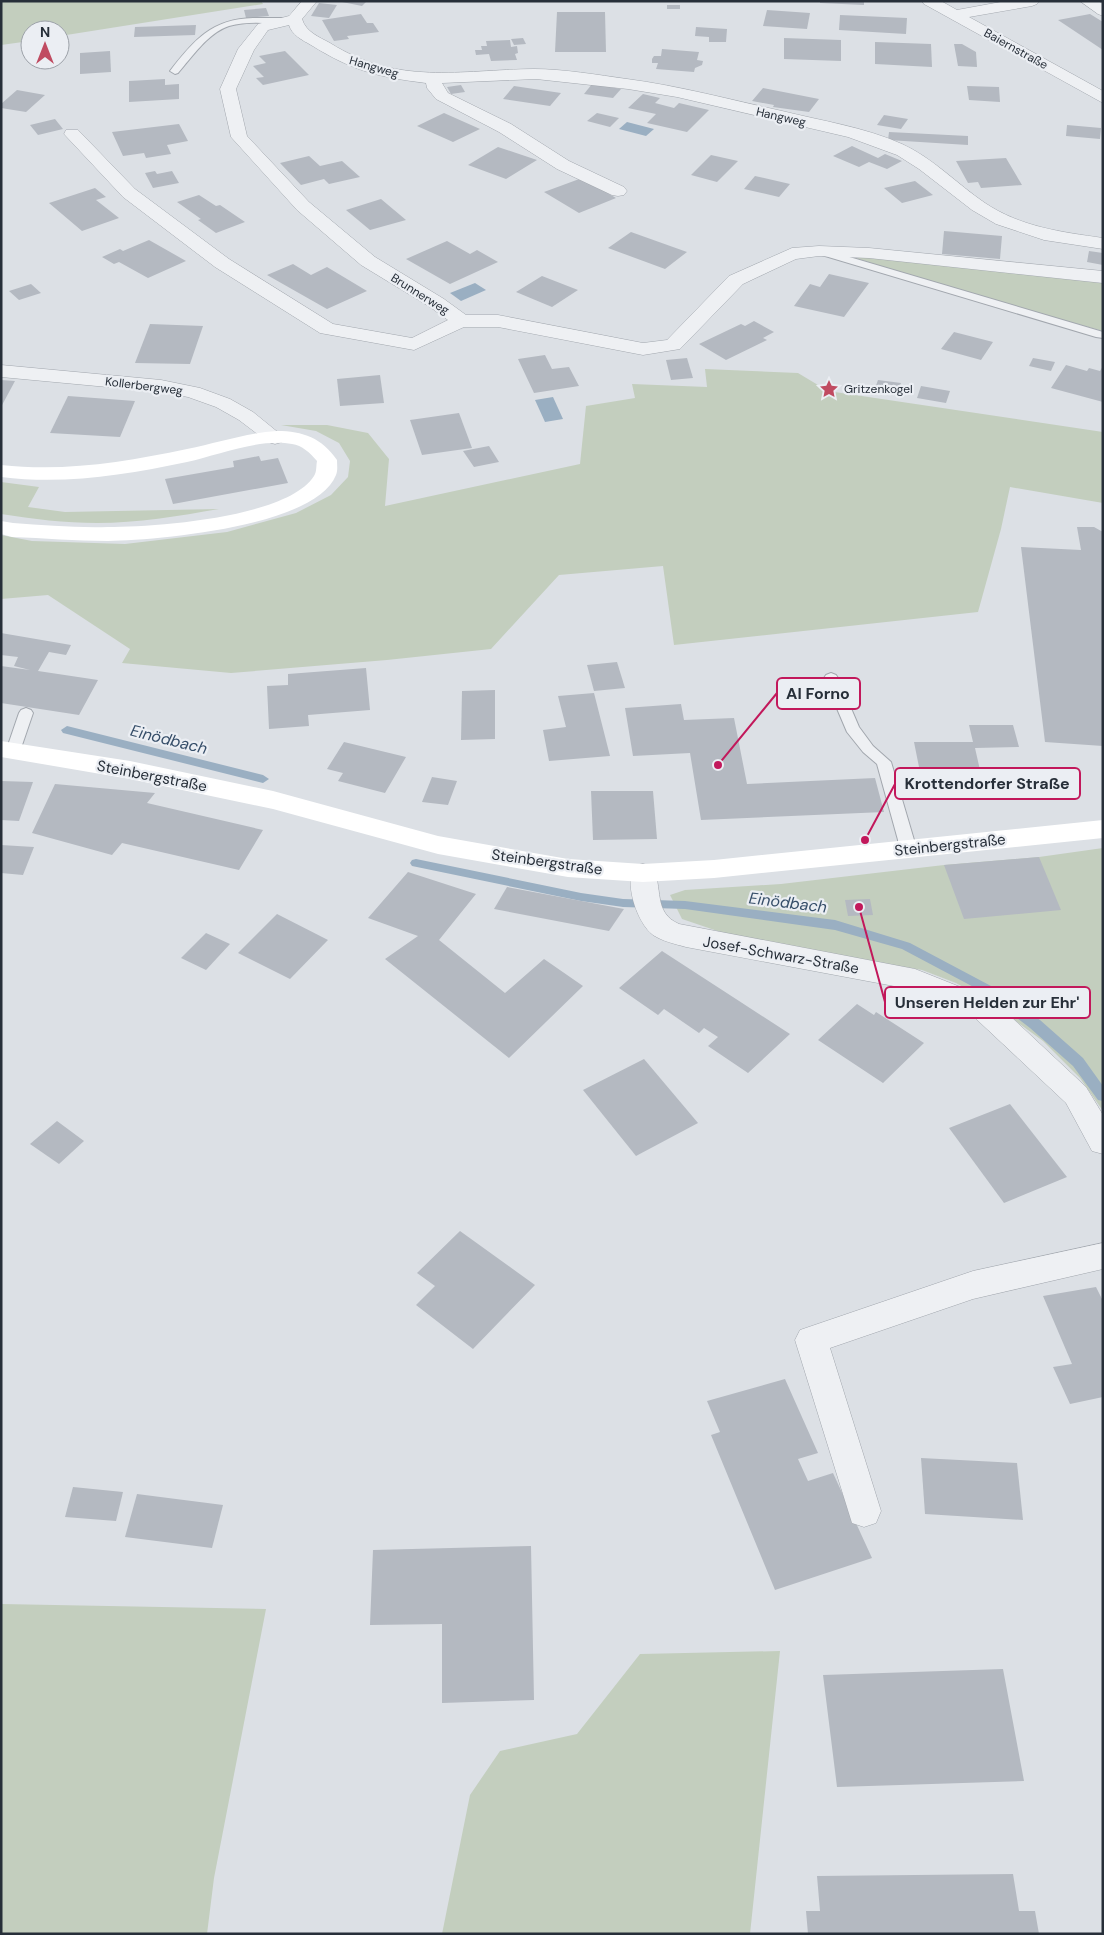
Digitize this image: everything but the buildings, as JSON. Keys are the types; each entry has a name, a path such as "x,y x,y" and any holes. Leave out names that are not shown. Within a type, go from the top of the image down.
{"main road":[{"path":"1,471 59,474 116,469 189,456 254,440 291,437 310,442 327,460 325,477 312,491 278,509 237,519 194,527 108,534 12,530 1,527"},
{"name":"Steinbergstraße","path":"7,750 130,770 273,800 438,845 644,881 714,869 1103,829"}],"street":[{"path":"288,20 310,1"},
{"name":"Baiernstraße","path":"929,1 1103,98"},
{"path":"956,15 1032,1"},
{"path":"1087,1 1103,11"},
{"name":"Hangweg","path":"288,20 298,30 341,57 370,68 433,79 536,74 595,79 677,92 853,133 904,151 990,214 1020,228 1103,244"},
{"name":"Brunnerweg","path":"72,134 129,193 222,263 327,329 414,344 461,321 437,303 368,261 303,206 239,137 228,89 246,50 264,26 288,20"},
{"path":"433,79 435,88 442,96 504,128 563,165 618,191"},
{"path":"461,321 498,321 643,349 673,345 736,280 792,254 819,251 869,253 1103,277"},
{"name":"Kollerbergweg","path":"1,371 160,386 193,392 223,403 246,416 274,438"},
{"name":"Josef-Schwarz-Straße","path":"644,881 657,922 686,937 915,980 983,1008 1076,1095 1103,1142"},
{"path":"864,1511 811,1340 973,1285 1103,1256"}],"lane":[{"path":"174,71 223,25 242,21 288,20"},
{"path":"819,251 1100,334"},
{"path":"831,678 852,729 868,748 884,762 906,840 906,850"},
{"path":"7,750 26,713"}],"green space":[{"path":"1,1 261,1 263,4 70,34 70,20 20,20 20,42 1,45"},
{"path":"849,256 1103,280 1103,331 993,301"},
{"path":"705,369 798,373 828,391 1103,432 1103,503 1010,487 1001,529 978,612 674,645 663,566 559,575 491,649 231,673 122,663 130,649 48,595 1,599 1,535 32,541 125,544 227,532 296,513 331,495 348,477 350,461 339,443 316,431 281,425 327,425 368,433 389,459 385,506 580,464 586,406 635,398 632,384 707,387"},
{"path":"1,482 39,487 28,507 65,512 219,509 158,519 112,523 37,519 1,514"},
{"path":"1103,848 1103,1111 1080,1078 1043,1041 990,1002 956,983 922,970 747,941 682,919 670,895 685,890 781,884 944,865 1039,857"},
{"path":"1,1604 266,1609 214,1878 207,1934 1,1934"},
{"path":"780,1651 750,1934 442,1934 470,1795 500,1751 577,1734 640,1654"}],"water":[{"path":"627,122 654,129 646,136 619,129"},
{"path":"475,283 486,290 461,301 450,293"},
{"path":"553,397 563,419 545,422 535,400"}],"waterway":[{"name":"Einödbach","path":"67,730 263,779"},
{"name":"Einödbach","path":"416,863 581,897 623,903 685,905 835,925 906,946 987,989 1035,1024 1078,1062 1103,1096"}],"place":[{"name":"Gritzenkogel","path":"829,389"},
{"name":"Al Forno","path":"718,765"},
{"name":"Krottendorfer Straße","path":"865,840"},
{"name":"Unseren Helden zur Ehr'","path":"859,907"}]}
